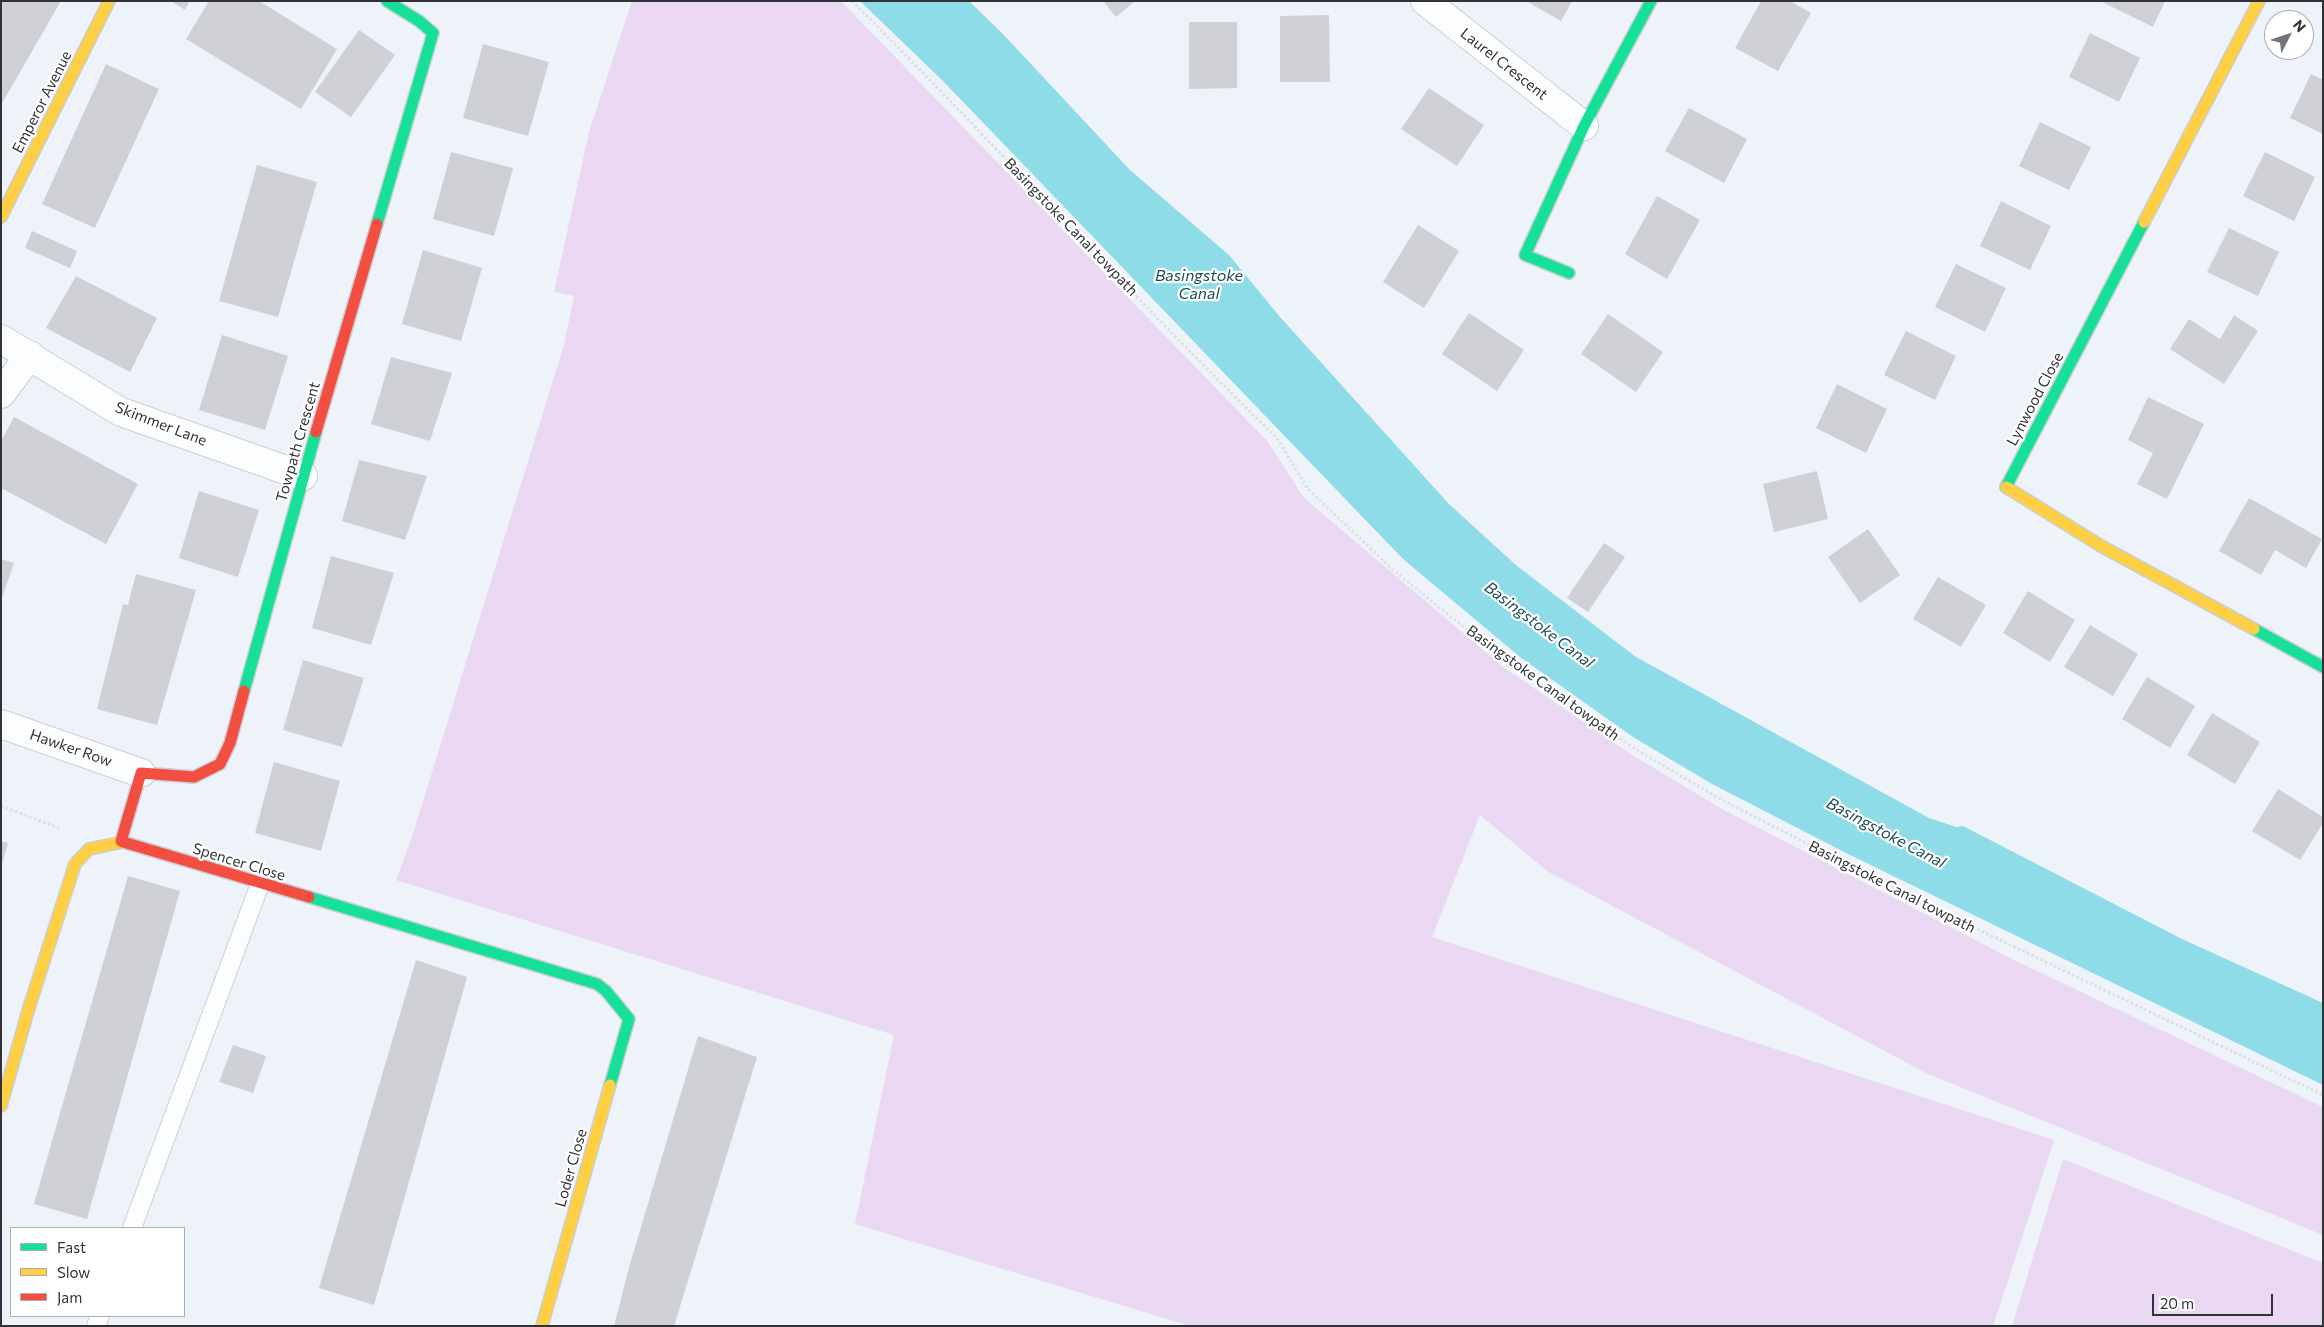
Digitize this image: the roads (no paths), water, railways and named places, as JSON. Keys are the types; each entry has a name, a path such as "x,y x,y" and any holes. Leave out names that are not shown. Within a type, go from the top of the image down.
{"street":[{"name":"Emperor Avenue","path":"1,217 109,1"},
{"name":"Towpath Crescent","path":"141,773 194,777 220,764 230,743 303,476 433,33 419,21 387,1"},
{"name":"Laurel Crescent","path":"1425,1 1584,126"},
{"path":"1569,273 1525,254 1584,126 1651,1"},
{"name":"Lynwood Close","path":"2259,1 2006,488 2101,546 2323,667"},
{"name":"Skimmer Lane","path":"1,339 122,412 303,476"},
{"path":"1,394 30,355"},
{"name":"Hawker Row","path":"1,724 141,773"},
{"path":"1,1106 28,1011 75,864 89,849 121,841 141,773"},
{"name":"Spencer Close","path":"121,841 597,984 606,991 629,1019"},
{"name":"Loder Close","path":"542,1326 629,1019"}],"lane":[{"path":"132,1227 260,884"}],"water":[{"name":"Basingstoke Canal","path":"860,1 969,1 1002,33 1130,170 1229,255 1280,317 1449,504 1517,566 1636,657 1929,818 1956,827 1963,826 2182,939 2323,1003 2323,1085 1848,854 1712,784 1633,737 1520,657 1403,559 943,81"}]}
